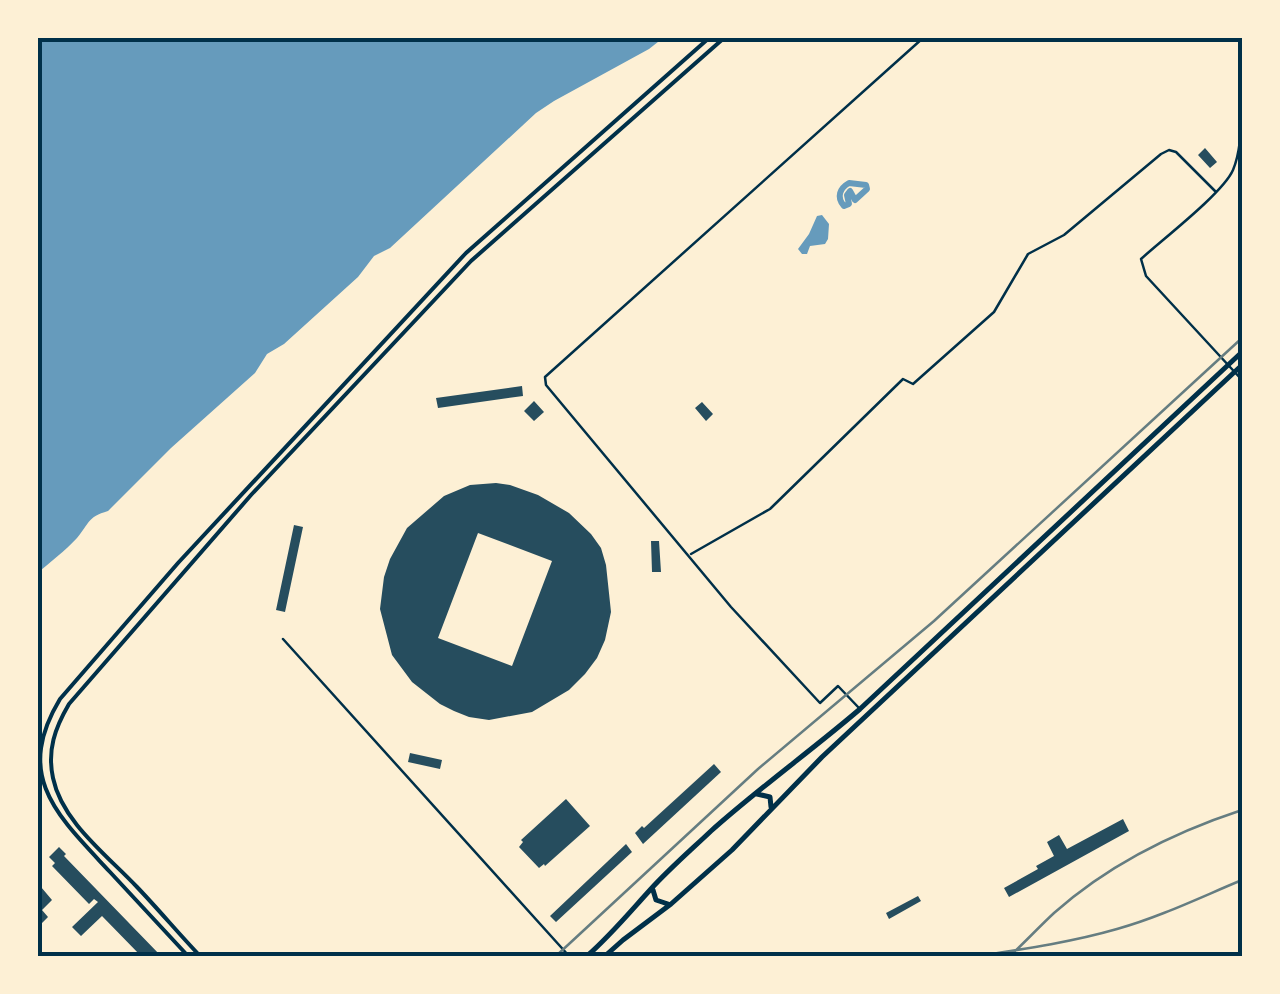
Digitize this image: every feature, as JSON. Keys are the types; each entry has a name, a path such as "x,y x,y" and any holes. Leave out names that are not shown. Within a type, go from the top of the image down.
{"main road":[{"path":"188,956 61,816 49,797 40,764 46,722 78,678 178,564 466,252 709,38"},
{"path":"200,956 77,823 57,792 51,748 56,726 68,704 238,509 471,261 724,38"},
{"path":"586,956 753,794 860,709 1242,352"},
{"path":"605,956 732,850 822,757 1242,365"},
{"path":"753,794 770,797 771,810"},
{"path":"653,887 656,900 671,904"}],"street":[{"path":"860,709 838,686 820,702 731,607 546,385 545,377 923,38"},
{"path":"1242,106 1235,164 1229,177 1141,258 1146,276 1242,380"},
{"path":"690,555 777,503 894,388 904,380 913,384 990,316 1028,254 1064,234 1161,154 1176,152 1216,192"},
{"path":"282,639 569,956"}],"water":[{"path":"38,38 663,38 536,113 390,248 374,256 358,277 284,344 267,354 255,373 108,511 92,518 72,543 38,573"},
{"path":"822,215 829,224 828,239 802,254 798,249 817,216"}],"building":[{"path":"1205,148 1217,162 1210,168 1198,155"},
{"path":"522,386 523,396 438,408 436,398"},
{"path":"534,401 544,412 534,421 524,411"},
{"path":"702,402 713,414 706,421 695,408"},
{"path":"470,485 510,485 569,513 601,548 611,612 597,658 569,690 532,712 489,720 454,711 412,682 392,655 380,609 390,559 407,528 444,496","holes":["478,533 552,561 512,666 438,638"]},
{"path":"294,525 303,527 285,612 276,610"},
{"path":"651,541 659,541 661,572 652,572"},
{"path":"410,753 442,760 440,769 408,762"},
{"path":"714,764 721,772 643,844 635,833"},
{"path":"566,799 590,826 539,868 519,847 521,840"},
{"path":"1123,819 1129,831 1009,897 1004,888 1054,856 1047,842 1059,835 1067,849"},
{"path":"626,844 632,852 556,922 550,916"},
{"path":"59,847 161,956 141,956 102,916 81,936 72,927 98,902 94,899 89,904 52,866 55,863 49,857"},
{"path":"41,887 52,900 42,910 48,917 38,927 38,890"},
{"path":"918,896 921,901 889,919 886,913"}],"waterway":[{"path":"849,183 866,185 867,189 855,200 850,191 849,204 844,206 840,193 849,183"}],"tram line":[{"path":"556,956 758,769 934,621 1242,338"}],"railway":[{"path":"1010,956 1054,913 1120,865 1167,840 1242,810"},
{"path":"978,956 1117,929 1242,880"}]}
